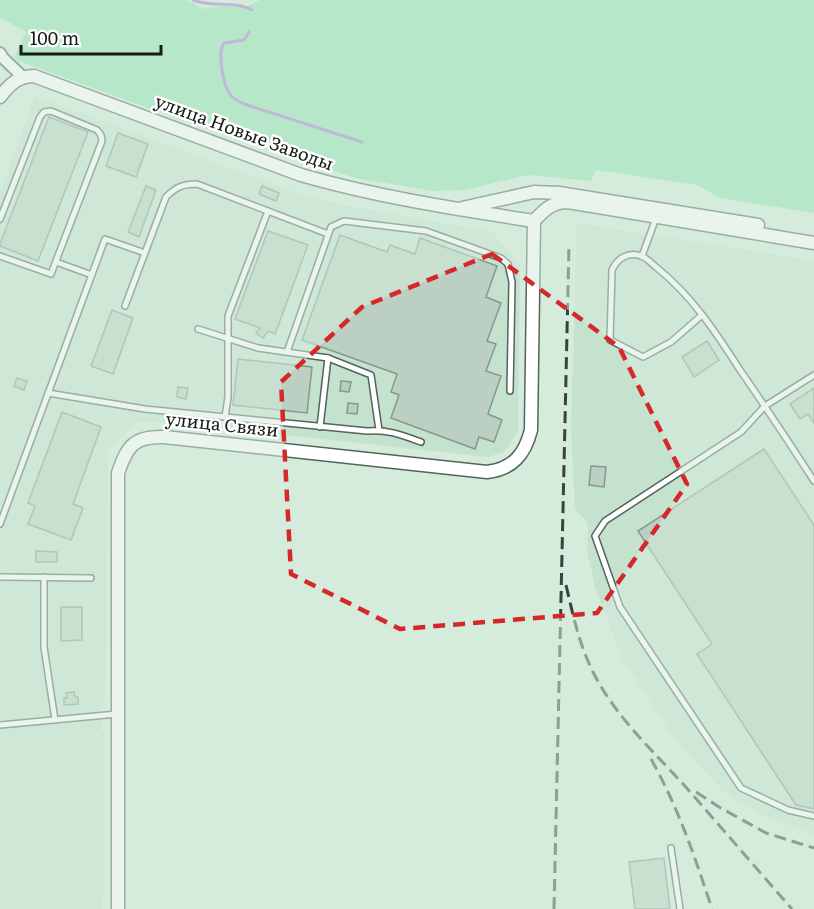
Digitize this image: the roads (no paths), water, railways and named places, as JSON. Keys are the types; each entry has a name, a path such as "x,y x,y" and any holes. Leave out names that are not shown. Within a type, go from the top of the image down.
{"street":[{"path":"0,53 19,79 0,97"},
{"name":"улица Новые Заводы","path":"19,79 39,77 311,178 352,189 534,221 544,210 560,202 568,202 814,234"},
{"name":"улица Новые Заводы","path":"458,209 534,192 559,193 814,243"},
{"name":"улица Связи","path":"118,909 118,473 126,451 135,442 152,436 164,436 487,472 500,470 517,459 527,448 531,430 534,221"}],"lane":[{"path":"0,219 44,112 51,111 97,130 102,141 51,274 0,256"},
{"path":"125,306 166,197 174,189 184,184 197,184 328,234"},
{"path":"225,417 228,316 268,211"},
{"path":"642,256 657,213"},
{"path":"287,352 332,227 344,221 426,231 501,258 507,264 511,273 510,391"},
{"path":"0,524 105,239 145,253"},
{"path":"702,315 671,342 643,357 610,340 612,270 616,262 624,256 642,256 673,280 702,315 814,481"},
{"path":"56,262 92,275"},
{"path":"198,329 258,348 328,358 370,375 380,430"},
{"path":"320,427 328,358"},
{"path":"814,375 765,406 741,432 605,521 595,536 620,607 741,788 788,810 814,816"},
{"path":"48,393 145,409 366,432 380,430 421,442"},
{"path":"0,577 91,578"},
{"path":"44,577 44,647 55,720"},
{"path":"0,725 119,714"},
{"path":"671,848 680,909"}],"waterway":[{"path":"193,0 208,4 238,5 252,10"},
{"path":"249,32 244,40 224,43 222,48 222,70 231,96 244,104 362,142"}],"railway":[{"path":"554,909 569,244"},
{"path":"566,585 584,651 593,672 612,703 634,732 684,785 792,909"},
{"path":"651,759 678,814 712,909"},
{"path":"696,792 766,833 814,848"}]}
